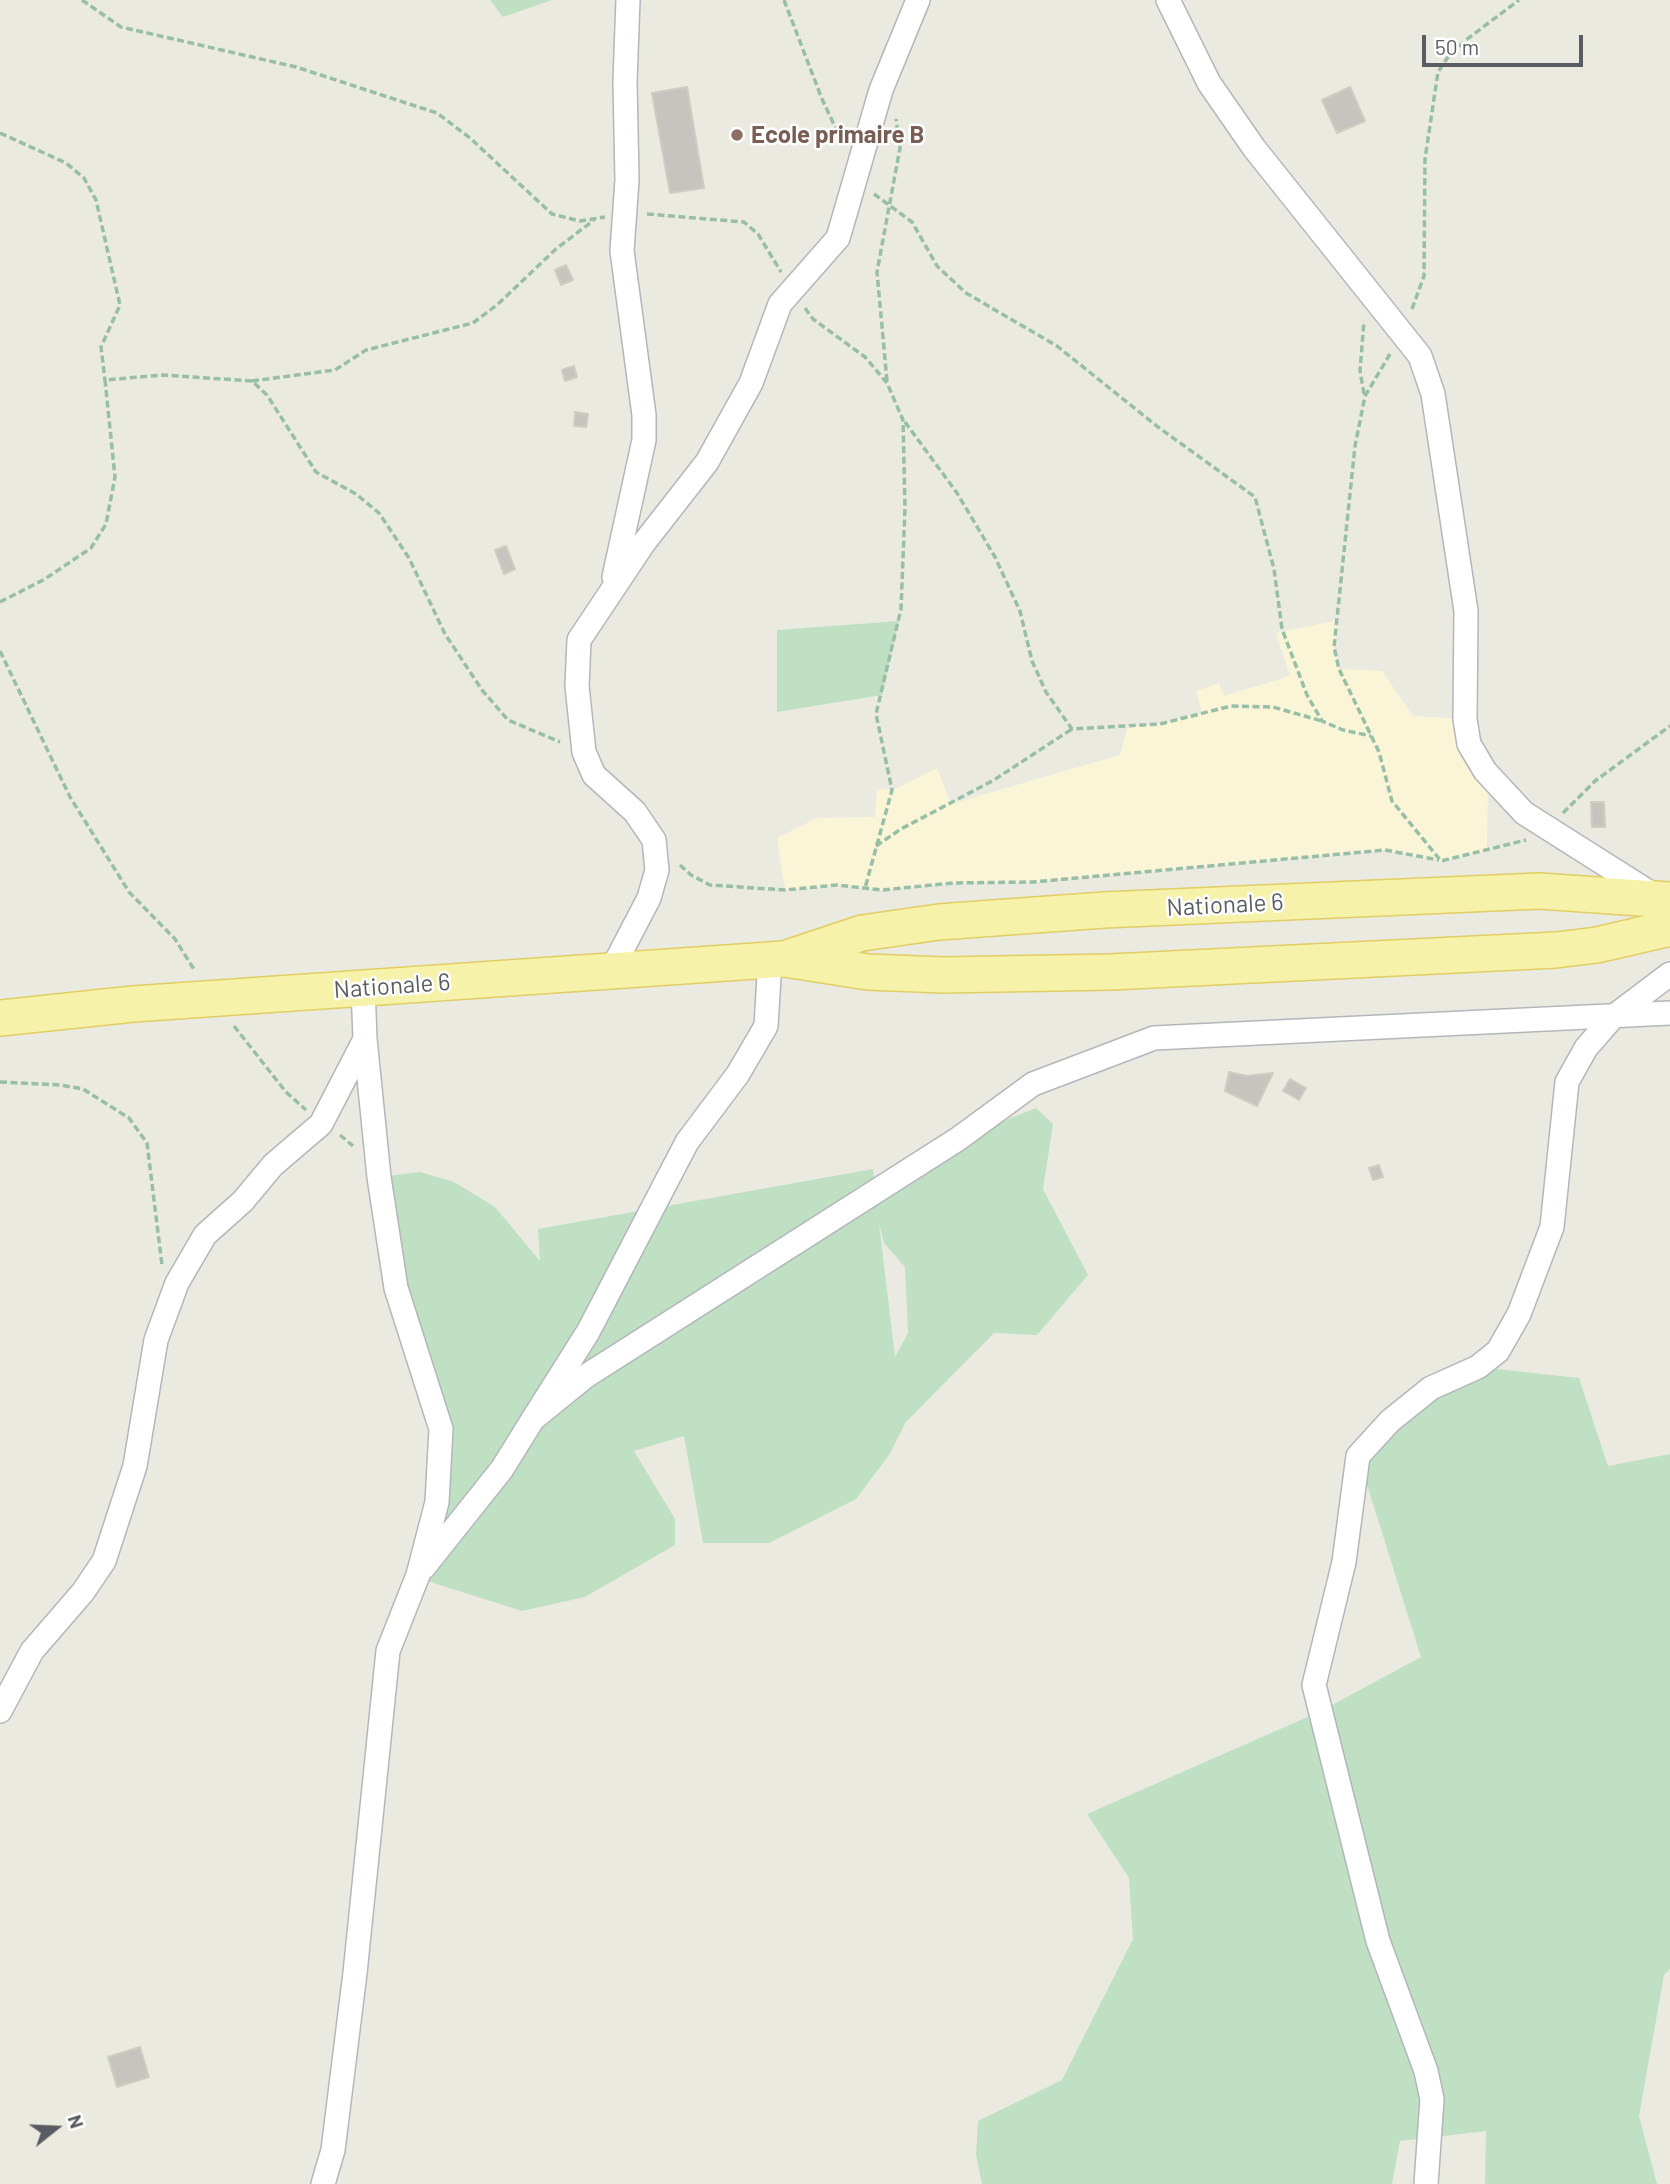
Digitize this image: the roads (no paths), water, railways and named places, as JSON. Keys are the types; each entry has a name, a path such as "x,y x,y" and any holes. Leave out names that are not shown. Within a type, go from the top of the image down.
{"main road":[{"name":"Nationale 6","path":"777,959 862,933 939,922 1104,910 1539,891 1666,909"},
{"name":"Nationale 6","path":"0,1018 212,999 777,959 868,972 943,975 1111,972 1556,950 1597,945 1666,909"}],"street":[{"path":"610,594 644,440 644,415 622,251 627,180 625,81 628,0"},
{"path":"611,971 649,898 657,870 653,840 635,812 594,775 584,752 577,686 579,640 643,544 707,462 751,383 780,304 838,237 885,83 918,0"},
{"path":"1168,0 1209,83 1254,148 1419,356 1433,394 1466,611 1465,719 1469,744 1485,771 1524,813 1666,909"},
{"path":"418,1575 502,1469 588,1332 687,1142 738,1074 766,1026 777,959"},
{"path":"1426,2184 1432,2099 1426,2071 1378,1941 1314,1685 1344,1562 1358,1456 1390,1421 1431,1388 1478,1367 1498,1351 1519,1314 1552,1227 1567,1082 1586,1048 1613,1017 1670,974"},
{"path":"323,2184 333,2150 355,1973 388,1651 418,1575 437,1502 440,1429 396,1289 379,1177 365,1039 363,988"},
{"path":"533,1419 586,1376 903,1175 1033,1084 1154,1038 1670,1013"},
{"path":"0,1711 32,1651 83,1592 104,1562 135,1466 156,1340 177,1283 205,1235 243,1200 273,1165 321,1124 365,1039"}],"place":[{"name":"Ecole primaire B","path":"737,135"}]}
